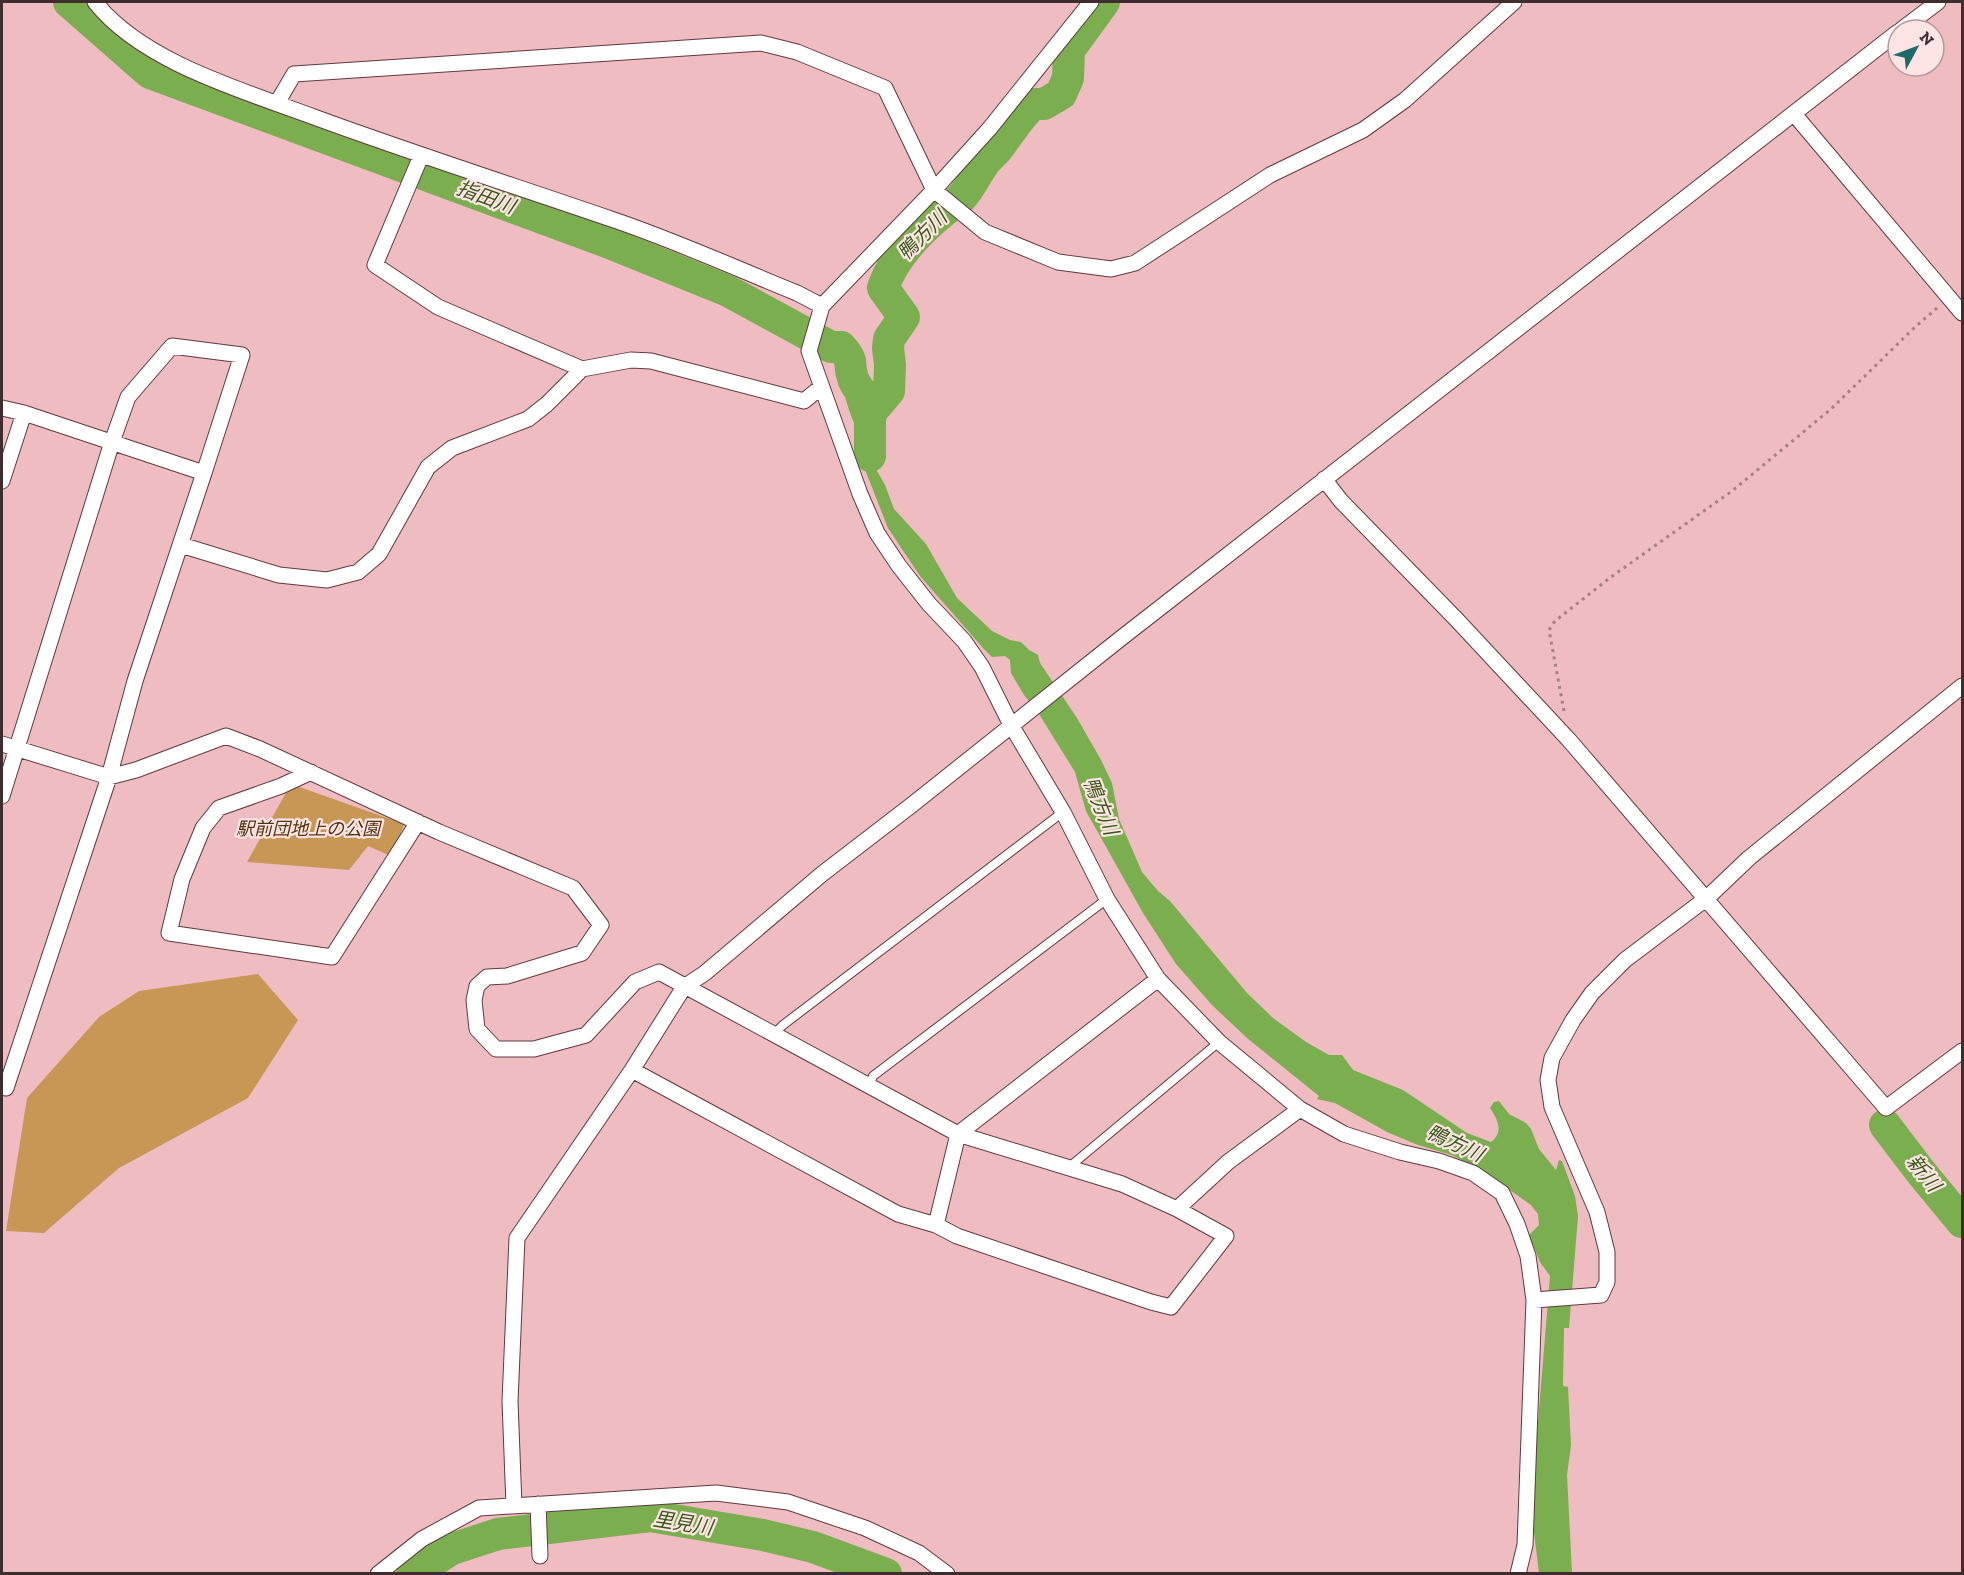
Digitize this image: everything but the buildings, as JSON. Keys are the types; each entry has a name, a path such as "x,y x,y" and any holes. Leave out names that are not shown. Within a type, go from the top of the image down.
{"street":[{"path":"95,2 106,15 142,43 188,69 421,156 614,220 797,293 821,312"},
{"path":"1090,2 939,194 821,312 809,351 860,494 877,533 899,566 929,604 964,641 982,667 1011,725 1063,812 1107,899 1158,979 1219,1042 1300,1109 1344,1134 1473,1173 1502,1193 1517,1224 1528,1256 1534,1300 1525,1545 1518,1574"},
{"path":"277,103 294,74 761,44 797,52 885,88 939,194 985,232 1058,262 1111,269 1136,263 1270,175 1363,130 1405,100 1514,2"},
{"path":"1917,18 1938,2"},
{"path":"514,1506 510,1401 517,1238 632,1070 684,987 705,973 822,874 1120,639 1886,42"},
{"path":"1794,114 1962,313"},
{"path":"421,156 375,265 438,307 582,369 610,366 631,360 651,361 804,401 821,387"},
{"path":"2,796 9,747 128,397 172,346 242,355 182,545 135,681 109,777 6,1088 2,1087"},
{"path":"182,545 279,575 327,580 358,572 379,554 428,467 452,448 528,419 547,404 582,369"},
{"path":"2,408 24,413 204,473"},
{"path":"2,481 24,413"},
{"path":"1324,479 1341,501 1569,740 1886,1108 1962,1051"},
{"path":"1534,1300 1600,1295 1607,1282 1606,1252 1597,1212 1552,1107 1548,1080 1552,1058 1573,1020 1592,993 1625,960 1707,898 1749,858 1962,686"},
{"path":"9,747 109,777 136,770 226,736 311,772 502,860 573,888 601,925 582,953 507,976 487,977 477,986 474,1000 477,1029 496,1049 534,1049 586,1035 635,982 659,972 958,1134 1122,1184 1177,1209 1226,1236 1171,1307 1151,1302 957,1236 936,1225 898,1214 632,1070"},
{"path":"311,772 281,786 219,808 203,828 182,879 169,933 332,957 418,822"},
{"path":"936,1225 958,1134 1158,979"},
{"path":"1177,1209 1228,1162 1300,1109"},
{"path":"378,1574 422,1539 479,1508 716,1493 788,1502 865,1528 919,1553 947,1574"},
{"path":"538,1504 540,1556"}],"lane":[{"path":"773,1035 783,1025 1063,812"},
{"path":"869,1086 873,1076 1107,899"},
{"path":"1068,1168 1219,1042"}],"path":[{"path":"1569,740 1549,630 1556,621 1611,577 1732,491 1831,409 1914,328 1950,298"}],"green space":[{"name":"駅前団地上の公園","path":"291,784 404,824 393,857 368,846 349,870 247,862"},
{"path":"258,974 298,1020 248,1098 119,1168 44,1233 6,1231 27,1098 99,1017 139,991"}],"water":[{"path":"878,412 875,429 878,447 875,462 894,509 926,544 957,598 992,631 1010,640 1021,642 1038,655 1040,663 1077,718 1101,760 1112,783 1119,819 1142,872 1170,901 1247,993 1273,1018 1306,1042 1329,1055 1342,1055 1353,1070 1403,1090 1467,1133 1491,1142 1495,1138 1499,1130 1490,1108 1494,1102 1499,1101 1509,1114 1526,1123 1531,1129 1539,1149 1556,1170 1559,1160 1562,1161 1575,1196 1578,1216 1569,1328 1564,1328 1563,1386 1568,1387 1571,1445 1567,1475 1572,1573 1539,1573 1531,1508 1550,1276 1540,1262 1529,1235 1539,1225 1538,1214 1531,1205 1486,1173 1452,1155 1418,1145 1387,1132 1335,1103 1317,1099 1319,1096 1247,1038 1212,1005 1176,964 1143,913 1086,811 1075,772 1011,673 1010,660 1005,656 992,657 983,648 920,576 888,528 864,467 866,452 863,413"}],"waterway":[{"name":"指田川","path":"69,2 150,73 607,242 728,291 831,347 841,347 850,360 851,373 870,419"},
{"name":"鴨方川","path":"870,456 872,411 889,391 889,339 904,317 883,288 888,276 917,235 964,195 985,163 1027,110 1033,104 1044,104 1061,94 1068,78 1069,50 1104,2"},
{"name":"新川","path":"1885,1125 1962,1222"},
{"name":"里見川","path":"412,1574 452,1549 498,1534 650,1516 763,1535 813,1547 886,1574"}]}
